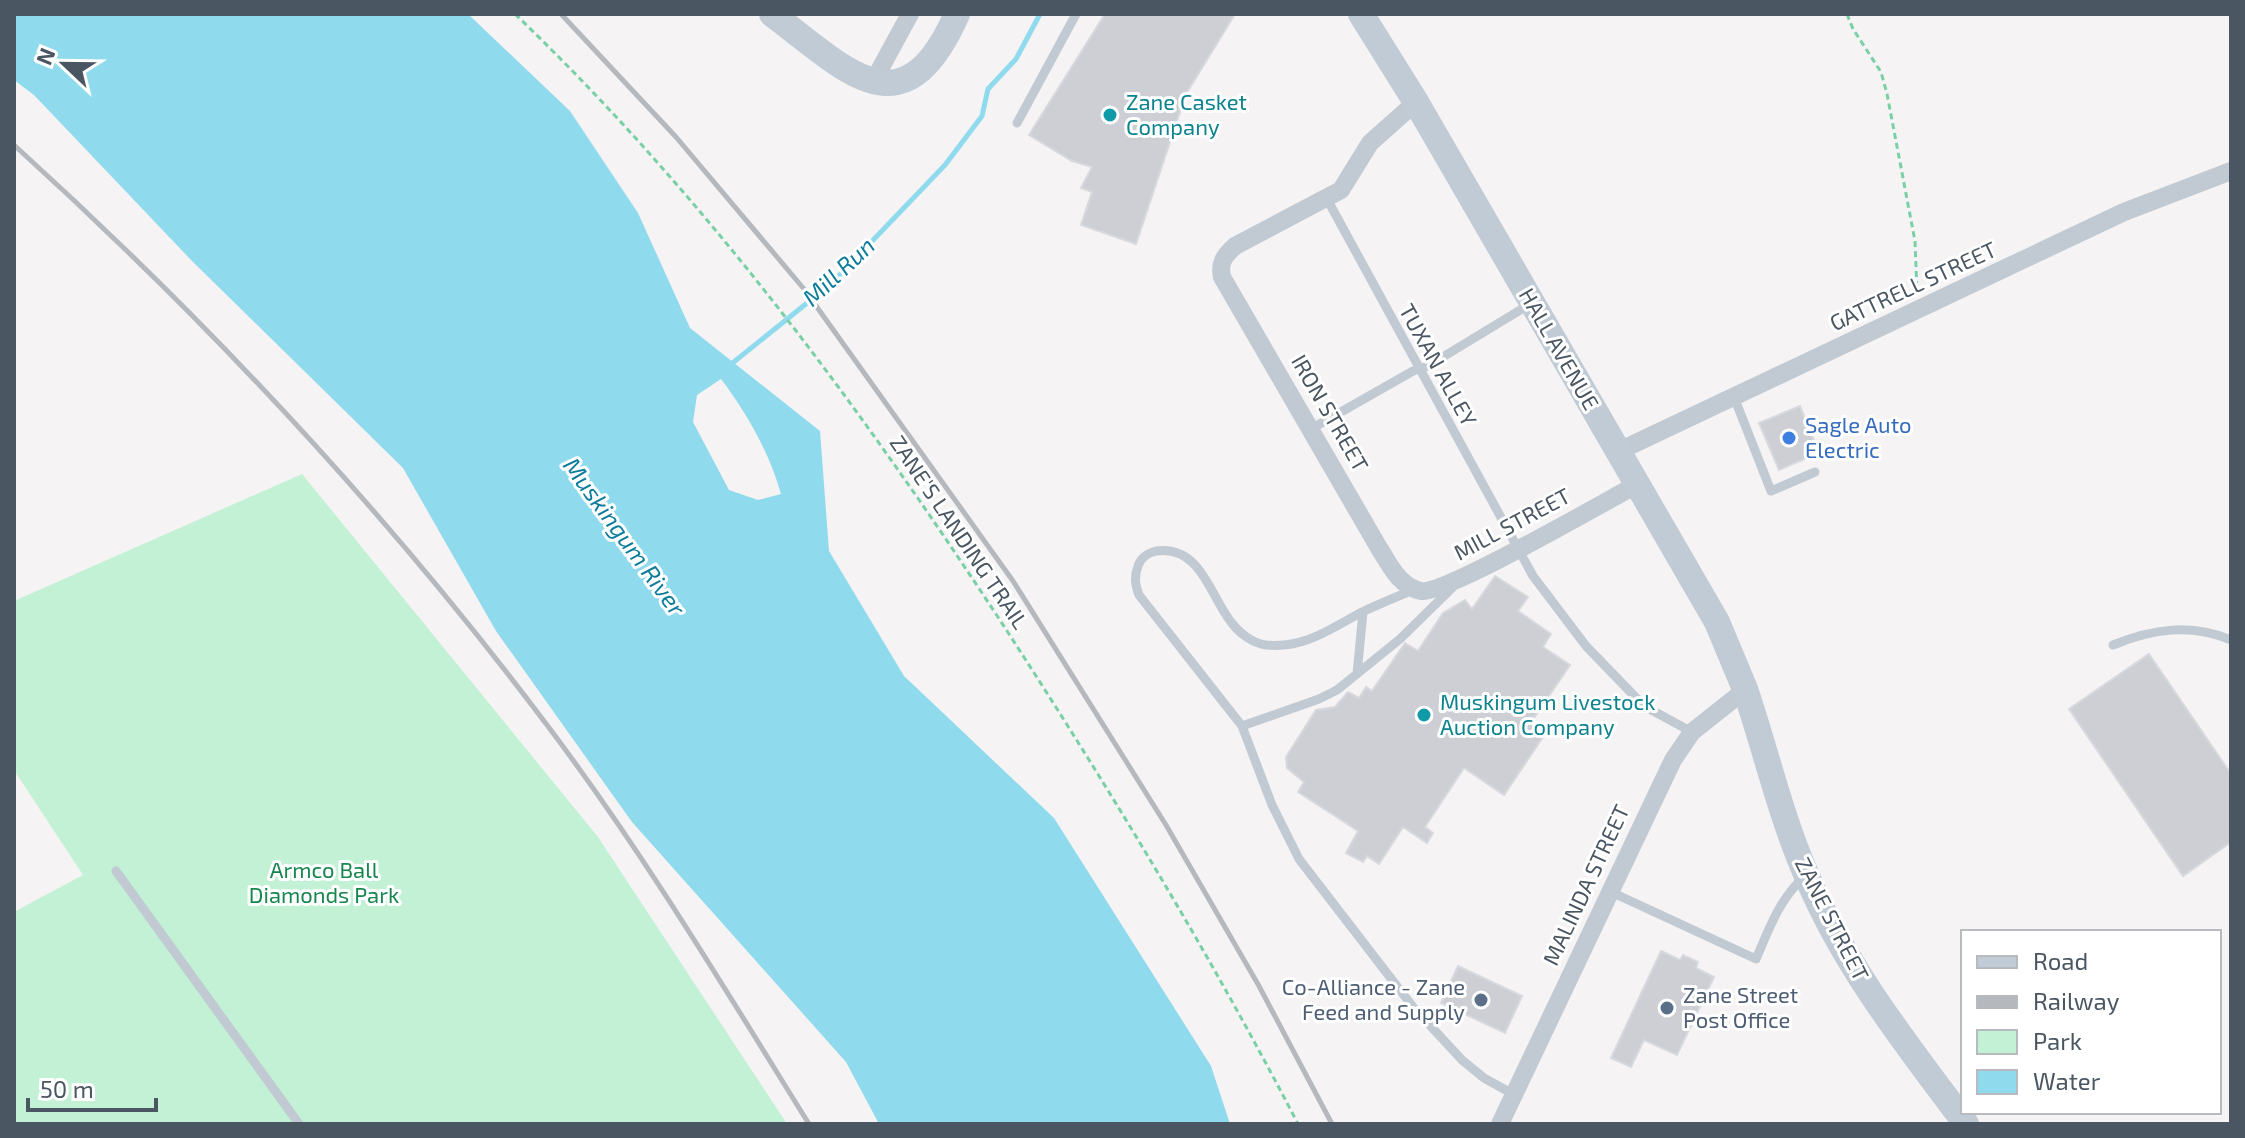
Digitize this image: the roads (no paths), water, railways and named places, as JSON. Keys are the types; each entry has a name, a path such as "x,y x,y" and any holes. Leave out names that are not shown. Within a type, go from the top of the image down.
{"main road":[{"path":"772,14 848,69 885,85 912,78 931,62 957,14"},
{"name":"HALL AVENUE","path":"1361,14 1416,102 1717,622 1745,690"},
{"name":"ZANE STREET","path":"1745,690 1780,806 1806,875 1844,952 1892,1024 1966,1124"}],"street":[{"path":"873,82 910,14"},
{"path":"1327,199 1350,179 1370,143 1416,102"},
{"name":"GATTRELL STREET","path":"1619,451 2124,212 2231,171"},
{"name":"IRON STREET","path":"1327,199 1235,246 1222,262 1222,277 1396,576 1411,587"},
{"name":"MILL STREET","path":"1411,587 1430,591 1461,579 1638,484"},
{"name":"MALINDA STREET","path":"1500,1124 1660,784 1692,732 1745,690"}],"lane":[{"path":"1017,123 1076,14"},
{"name":"TUXAN ALLEY","path":"1327,199 1418,369 1551,603 1586,646 1644,706 1692,732"},
{"path":"1311,429 1532,302"},
{"path":"1734,397 1771,491 1815,472"},
{"path":"1411,587 1292,646 1261,645 1249,639 1229,621 1200,569 1173,552 1149,553 1141,559 1135,583 1139,595 1242,726 1272,805 1299,859 1413,1007 1462,1060 1484,1078 1513,1094"},
{"path":"1242,726 1337,690 1400,639 1461,579"},
{"path":"1357,674 1363,612"},
{"path":"2113,645 2135,636 2175,629 2202,630 2231,640"},
{"path":"116,871 299,1124"},
{"path":"1609,891 1756,959 1780,904 1806,875"}],"water":[{"name":"Muskingum River","path":"14,14 468,14 570,111 638,213 690,328 820,431 829,551 904,676 1054,818 1211,1066 1230,1124 879,1124 846,1062 632,822 496,631 403,468 192,261 34,95 14,80","holes":["721,379 764,449 781,494 758,500 729,490 693,422 697,395"]}],"waterway":[{"name":"Mill Run","path":"730,365 832,283 945,165 982,116 988,89 1016,59 1040,14"}],"railway":[{"path":"561,14 676,137 804,289 1013,581 1166,825 1259,986 1332,1124"},
{"path":"14,145 157,280 294,422 487,647 617,822 809,1124"}],"place":[{"name":"Zane Casket Company","path":"1110,115"},
{"name":"Sagle Auto Electric","path":"1789,438"},
{"name":"Muskingum Livestock Auction Company","path":"1424,715"},
{"name":"Co-Alliance - Zane Feed and Supply","path":"1481,1000"},
{"name":"Zane Street Post Office","path":"1667,1008"}],"park label":[{"name":"Armco Ball Diamonds Park","path":"324,882"}]}
